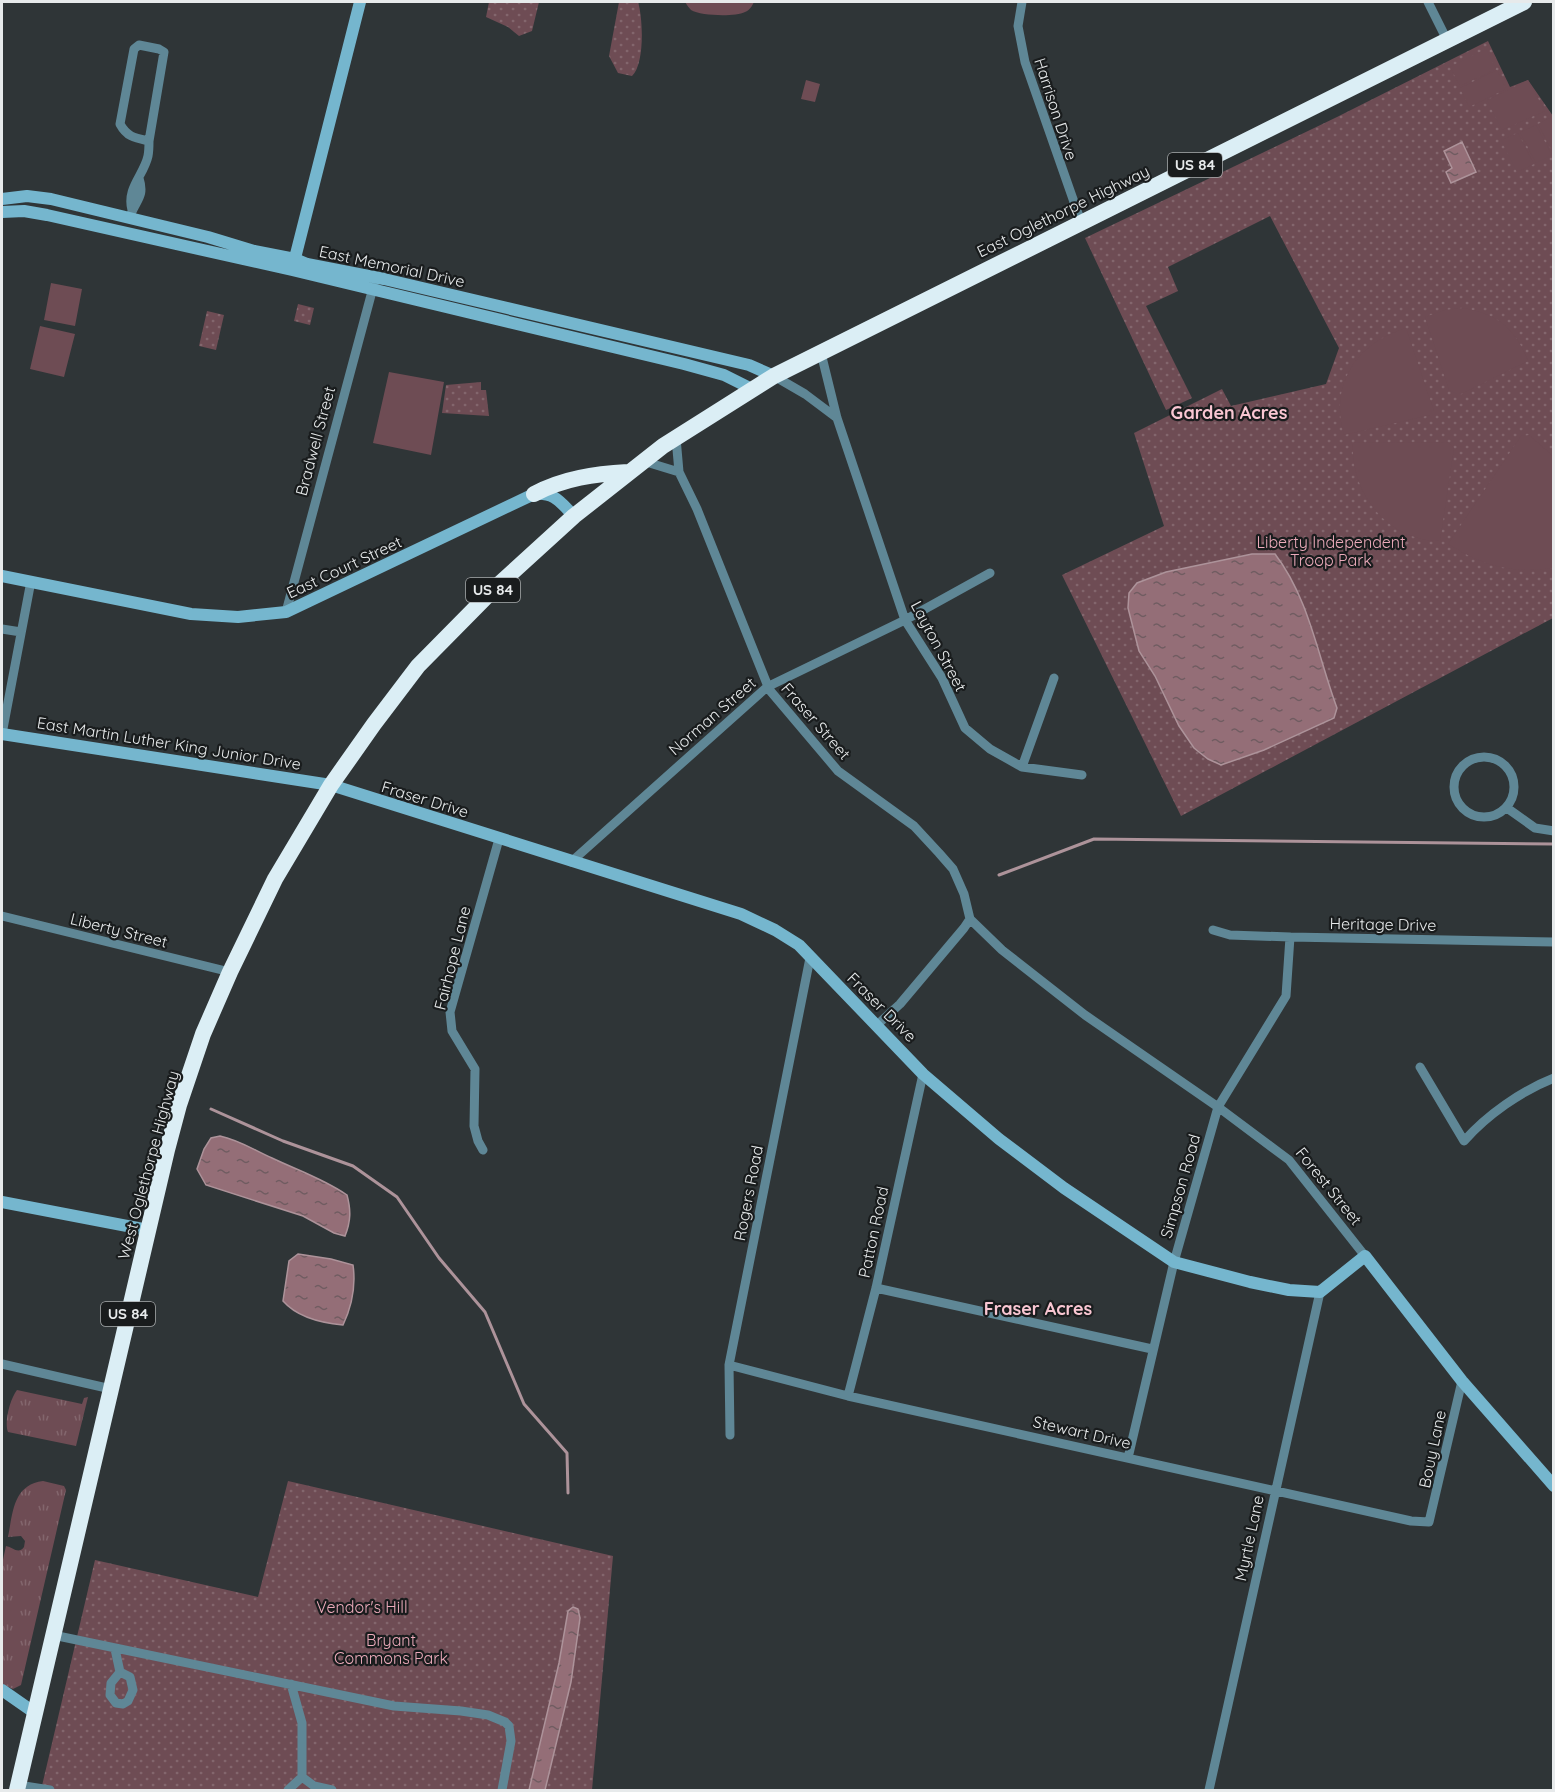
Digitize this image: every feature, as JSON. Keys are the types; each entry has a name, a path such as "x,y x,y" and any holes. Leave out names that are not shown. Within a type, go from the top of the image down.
{"highway":[{"name":"East Oglethorpe Highway","path":"628,472 676,438 774,376 1524,2"},
{"path":"534,494 552,484 579,477 628,472"},
{"name":"West Oglethorpe Highway","path":"18,1788 179,1105 203,1034 230,972 275,879 331,786 418,666 495,588 574,516 628,472"}],"street":[{"path":"293,265 360,2"},
{"name":"Harrison Drive","path":"1022,2 1018,26 1024,62 1081,222"},
{"path":"1428,2 1447,40"},
{"path":"131,213 138,204 142,188 139,178 148,155 164,52 139,45 134,49 120,124 125,133 133,138 149,141"},
{"name":"East Memorial Drive","path":"2,199 27,196 131,213 293,265"},
{"name":"East Memorial Drive","path":"2,212 24,211 46,214 293,265 749,365 774,376"},
{"name":"East Memorial Drive","path":"375,284 724,375 752,389"},
{"name":"Bradwell Street","path":"286,612 375,284"},
{"name":"Layton Street","path":"821,353 837,418 905,620 942,678 965,728 990,749 1022,767 1082,775"},
{"path":"774,376 805,394 837,418"},
{"name":"Fraser Street","path":"676,438 679,472 701,520 767,687 838,771 914,826 939,853 957,877 970,919"},
{"path":"643,461 679,472"},
{"path":"534,494 545,493 554,496 574,516"},
{"name":"East Court Street","path":"2,576 191,614 238,617 286,612 534,494"},
{"name":"Norman Street","path":"571,862 767,687 905,620 990,573"},
{"path":"2,734 31,581"},
{"path":"2,629 21,632"},
{"path":"1022,767 1054,678"},
{"name":"East Martin Luther King Junior Drive","path":"2,734 331,786"},
{"path":"1484,757 1498,760 1507,767 1513,778 1515,790 1506,808 1498,814 1481,817 1461,806 1454,788 1461,769 1472,760 1484,757"},
{"name":"Fraser Drive","path":"331,786 741,914 775,930 799,945 923,1074 999,1139 1174,1262 1289,1290 1320,1292"},
{"path":"1506,808 1535,828 1554,831"},
{"name":"Fairhope Lane","path":"483,1150 474,1126 475,1069 453,1030 450,1012 499,839"},
{"name":"Liberty Street","path":"2,916 230,972"},
{"path":"877,1025 900,1004 970,919"},
{"name":"Forest Street","path":"970,919 1002,950 1085,1015 1218,1107 1289,1160 1462,1381 1554,1486"},
{"name":"Heritage Drive","path":"1213,930 1230,935 1290,938 1554,942"},
{"name":"Simpson Road","path":"1128,1458 1174,1262 1218,1107 1286,996 1290,938"},
{"name":"Rogers Road","path":"730,1435 729,1365 810,958"},
{"path":"1420,1067 1464,1141 1472,1132 1535,1085 1554,1078"},
{"name":"Patton Road","path":"848,1396 876,1288 923,1074"},
{"path":"2,1202 148,1230"},
{"path":"1320,1292 1365,1256"},
{"path":"876,1288 1152,1350"},
{"name":"Myrtle Lane","path":"1209,1791 1320,1292"},
{"path":"2,1364 111,1389"},
{"name":"Stewart Drive","path":"729,1365 848,1396 1411,1521 1429,1522"},
{"name":"Bouy Lane","path":"1429,1522 1462,1381"},
{"path":"53,1635 394,1706 488,1715 509,1726 511,1741 502,1791"},
{"path":"115,1649 120,1672"},
{"path":"288,1791 302,1778 302,1723 291,1684"},
{"path":"2,1690 35,1713"},
{"path":"302,1778 314,1786 332,1791"},
{"path":"18,1788 50,1791"}],"green space":[{"path":"489,2 539,2 532,31 519,36 508,27 486,17"},
{"path":"619,2 638,2 640,9 641,52 632,76 618,73 609,56"},
{"path":"685,2 754,2 750,9 740,14 710,15 691,10"},
{"name":"Liberty Independent Troop Park","path":"1488,41 1510,87 1528,80 1553,116 1553,618 1181,816 1062,575 1164,526 1134,433 1222,389 1231,406 1326,384 1339,348 1270,216 1168,267 1178,291 1146,306 1192,398 1166,410 1085,238 1337,117"},
{"path":"1486,49 1496,69 1460,86 1450,67"},
{"path":"1497,70 1506,89 1469,107 1460,88"},
{"path":"806,80 820,84 815,102 801,99"},
{"path":"1528,80 1545,111 1502,130 1487,100"},
{"path":"1552,117 1554,119 1553,153 1538,124"},
{"path":"1536,125 1552,155 1536,163 1520,132"},
{"path":"1518,133 1534,164 1517,172 1501,140"},
{"path":"51,283 82,289 75,326 44,320"},
{"path":"298,304 314,308 310,325 294,321"},
{"path":"1463,308 1486,314 1504,324 1523,349 1528,361 1459,395 1449,390 1425,317 1445,310"},
{"path":"207,311 224,315 216,350 199,346"},
{"path":"40,326 75,334 64,377 30,369"},
{"path":"1406,328 1434,411 1430,415 1344,435 1340,416 1340,399 1351,368 1374,344"},
{"path":"389,372 444,382 431,455 373,443"},
{"path":"481,382 481,390 486,390 489,416 442,413 446,385"},
{"path":"1529,435 1553,456 1553,568 1511,569 1486,563 1448,544 1521,436"},
{"path":"1448,442 1454,448 1440,541 1421,539 1404,533 1376,511 1365,496 1354,462 1353,443"},
{"path":"17,1390 82,1404 84,1398 88,1397 76,1446 8,1432 8,1411"},
{"path":"43,1481 64,1486 66,1490 21,1685 13,1689 2,1684 2,1564 6,1546 18,1550 24,1547 25,1541 21,1536 8,1537 16,1501 26,1488"},
{"name":"Bryant Commons Park","path":"288,1481 613,1556 592,1790 41,1790 95,1560 258,1597"}],"water":[{"path":"1462,142 1476,172 1451,183 1446,172 1452,168 1444,151"},
{"path":"1252,554 1275,554 1287,571 1312,628 1337,708 1334,718 1264,750 1221,765 1208,759 1194,748 1179,726 1155,676 1139,651 1128,608 1129,593 1137,583 1166,572"},
{"path":"220,1136 310,1175 347,1195 350,1216 345,1236 334,1233 303,1216 206,1185 197,1169 204,1149 211,1138"},
{"path":"298,1254 353,1265 353,1296 343,1325 310,1318 295,1311 283,1301 289,1261"},
{"path":"573,1607 578,1609 580,1618 571,1682 545,1790 529,1790 559,1663 568,1611"}],"waterway":[{"path":"999,875 1094,839 1554,844"},
{"path":"211,1109 283,1141 353,1166 397,1197 439,1258 485,1312 524,1404 567,1453 568,1493"}],"district":[{"name":"Garden Acres","path":"1229,413"},
{"name":"Fraser Acres","path":"1038,1309"}],"park label":[{"name":"Vendor's Hill","path":"362,1607"}]}
